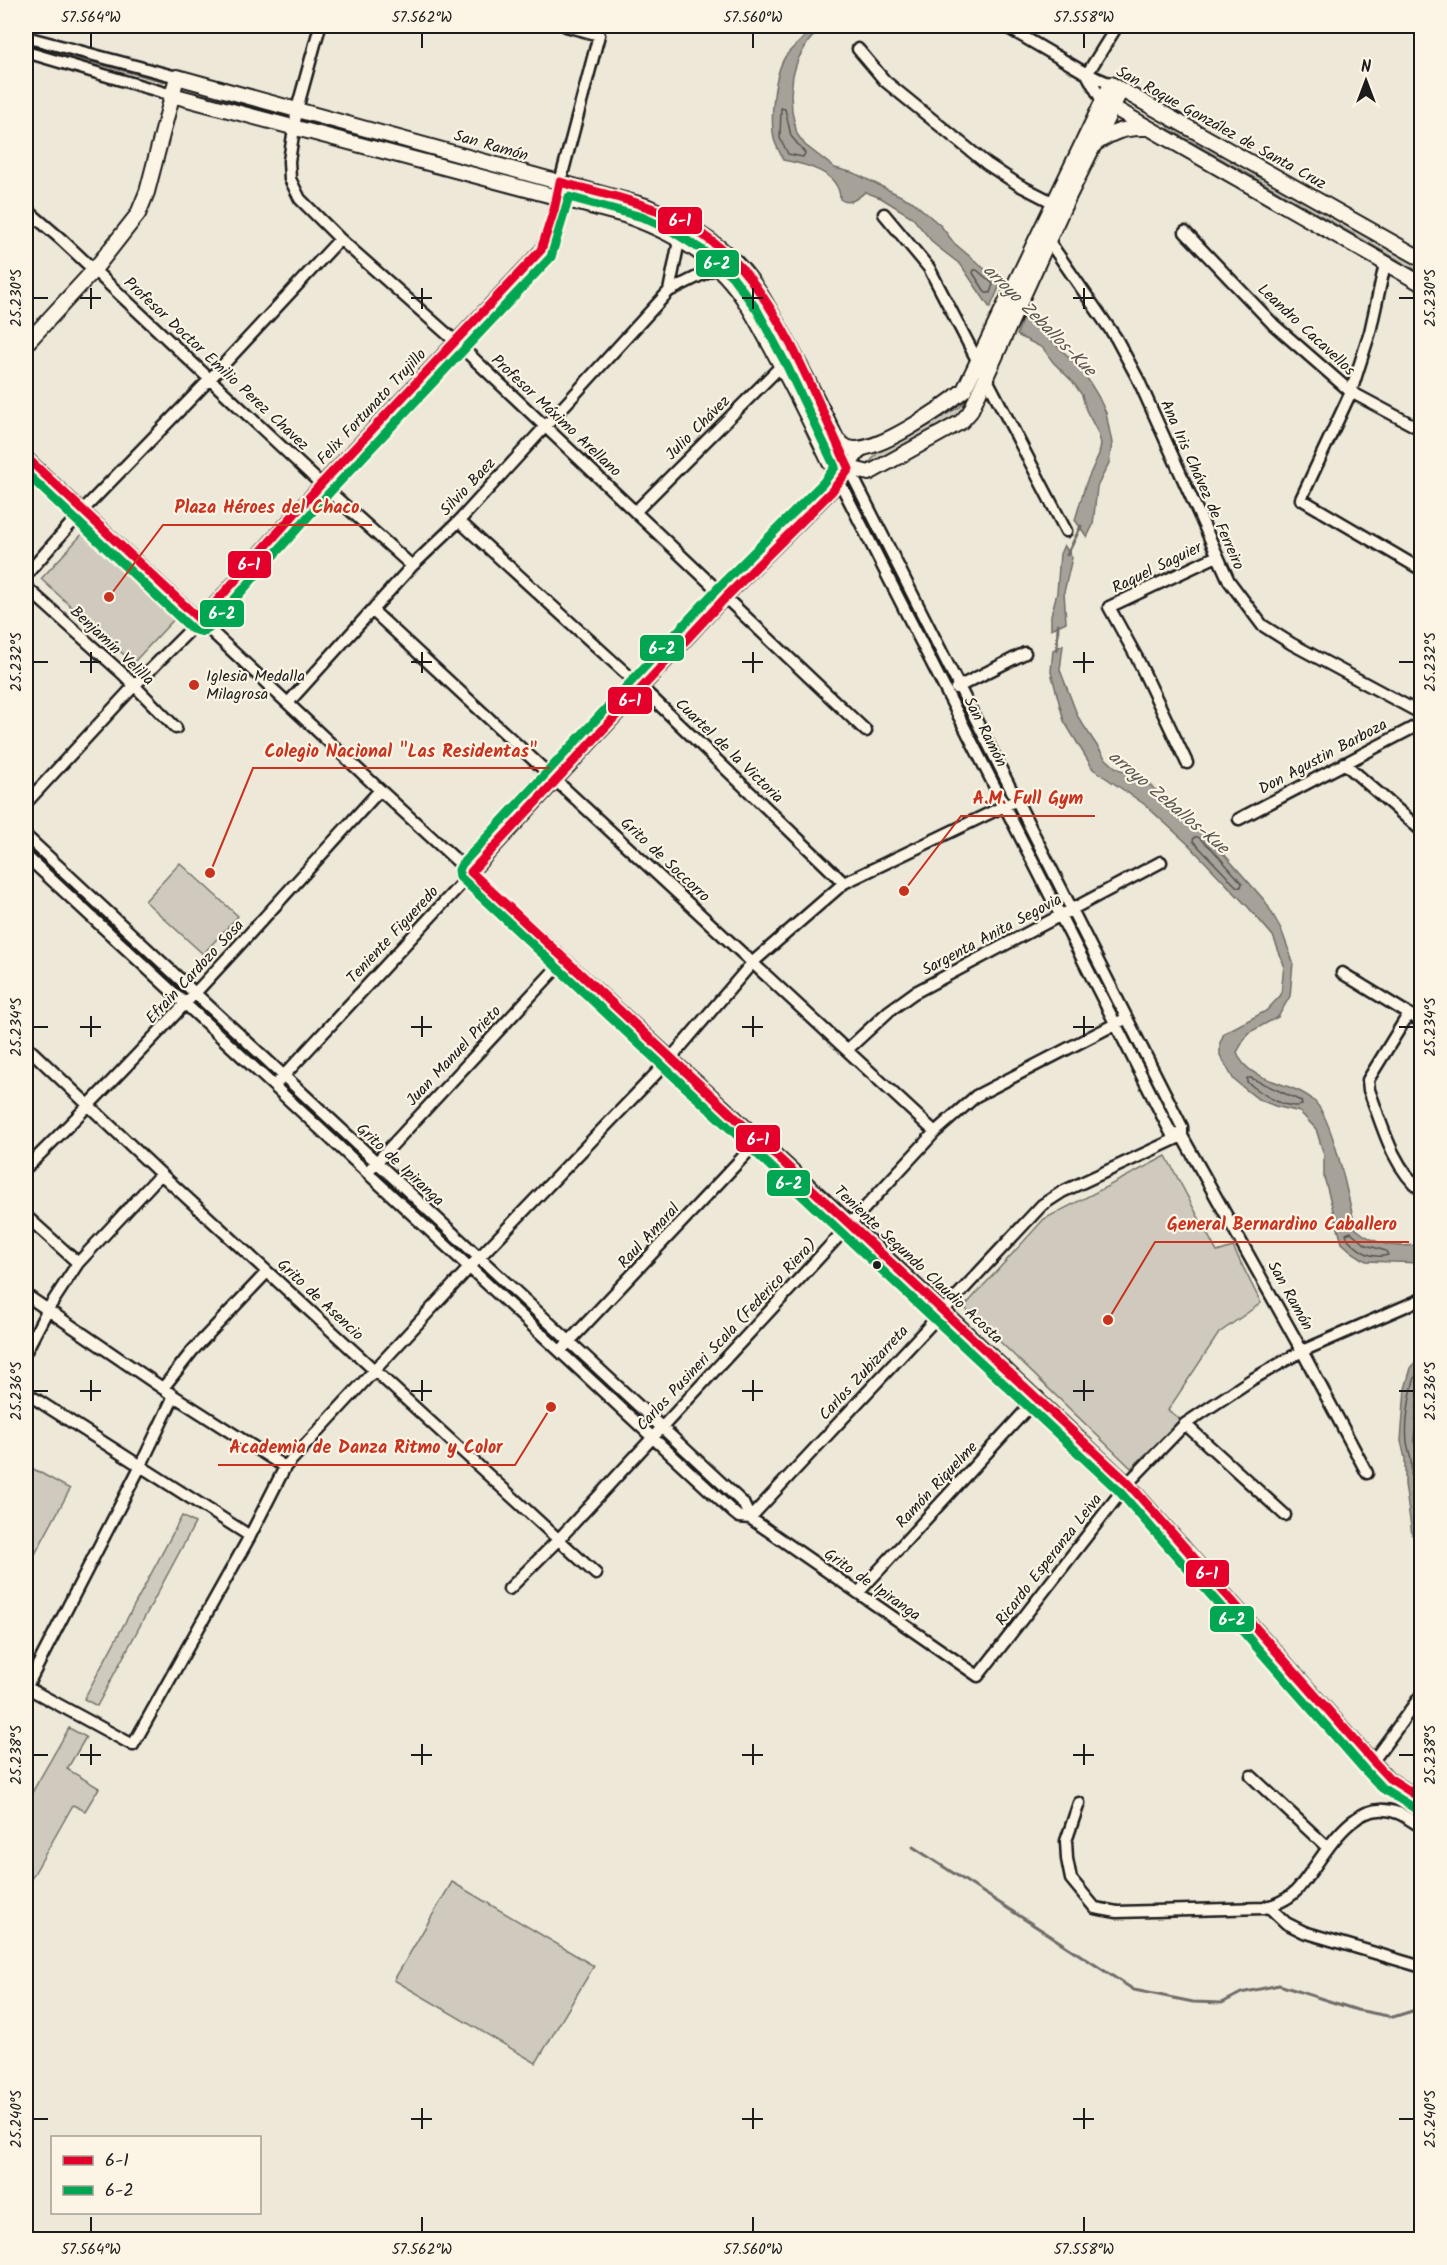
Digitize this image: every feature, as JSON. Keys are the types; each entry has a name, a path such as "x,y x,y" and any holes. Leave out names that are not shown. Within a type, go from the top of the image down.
{"street":[{"name":"Profesor Máximo Arellano","path":"320,26 293,126 289,161 290,178 300,199 340,239 455,341 866,731"},
{"path":"566,26 583,28"},
{"name":"San Roque González de Santa Cruz","path":"1005,26 1087,74 1116,87 1422,259"},
{"path":"1117,26 1087,74 1107,104 1422,284"},
{"name":"Felix Fortunato Trujillo","path":"26,803 134,686 200,620 321,484 541,250 558,197 599,35 583,28"},
{"name":"San Ramón","path":"26,37 297,109 646,206 678,220 709,240 741,268 767,304 798,361 853,475 1182,1127 1182,1136 1367,1473"},
{"path":"858,49 885,81 987,164 1019,185 1058,205"},
{"name":"San Ramón","path":"26,52 172,95 624,215 650,224 676,237 725,275 754,316 782,366 830,463 838,486 1171,1133 1182,1136"},
{"path":"26,344 94,270 138,214 147,192 177,77"},
{"path":"830,463 853,475 869,473 961,422 970,412 987,376 998,336 1017,293 1116,87"},
{"path":"1058,205 1095,144 1107,104"},
{"path":"1095,144 1119,130 1150,129"},
{"name":"Profesor Doctor Emilio Perez Chavez","path":"26,209 412,566"},
{"path":"884,213 929,268 1066,531"},
{"name":"Leandro Cacavellos","path":"1185,232 1274,325 1351,392 1422,430"},
{"path":"669,291 678,246 676,237"},
{"name":"Ana Iris Chávez de Ferreiro","path":"1043,237 1116,338 1138,379 1229,581 1262,625 1292,644 1422,714"},
{"path":"26,574 83,510 210,379 340,239"},
{"path":"1385,264 1370,332 1351,392 1301,499 1422,570"},
{"name":"Silvio Baez","path":"288,703 412,566 459,521 669,291 709,271 718,269"},
{"path":"837,440 849,448 863,448 884,441 944,407 964,390 979,362 998,336"},
{"name":"Julio Chávez","path":"635,512 782,366"},
{"name":"Teniente Figueredo","path":"274,1087 726,597 838,486 853,475 863,448"},
{"name":"Teniente Segundo Claudio Acosta","path":"26,457 380,790 852,1224 1128,1482 1373,1761 1389,1778 1422,1799"},
{"name":"Cuartel de la Victoria","path":"459,521 642,688 844,883"},
{"name":"Raquel Saguier","path":"1187,763 1137,658 1109,607 1217,556"},
{"name":"Benjamín Velilla","path":"26,587 134,686 176,728"},
{"name":"Grito de Soccorro","path":"373,611 935,1132"},
{"path":"946,692 1025,653"},
{"name":"Don Agustin Barboza","path":"1239,819 1422,723"},
{"path":"1344,763 1422,831"},
{"name":"Efrain Cardozo Sosa","path":"26,1168 186,1005 380,790"},
{"path":"174,1396 140,1467 26,1687 133,1745 250,1536 285,1467 469,1268 671,1058 753,962 844,883 1017,800"},
{"name":"Grito de Ipiranga","path":"26,836 743,1503 750,1518"},
{"name":"Grito de Ipiranga","path":"26,856 734,1513 739,1517 750,1518 978,1676"},
{"name":"Sargenta Anita Segovia","path":"848,1049 889,1011 914,993 1161,862"},
{"name":"Juan Manuel Prieto","path":"366,1172 564,960"},
{"path":"1342,973 1422,1022"},
{"path":"1408,1015 1368,1080 1369,1090 1391,1149 1409,1181 1422,1191"},
{"name":"Carlos Pusineri Scala (Federico Riera)","path":"509,1589 558,1540 935,1132 976,1096 1127,1018"},
{"name":"Grito de Asencio","path":"26,1046 160,1174 596,1574"},
{"name":"Carlos Zubizarreta","path":"750,1518 1042,1205 1062,1192 1182,1136"},
{"name":"Raul Amaral","path":"560,1352 759,1140"},
{"path":"26,1351 48,1309 78,1263 160,1174"},
{"path":"26,1216 78,1263"},
{"path":"163,1388 193,1350 267,1272"},
{"path":"26,1295 174,1396 285,1467"},
{"name":"Ricardo Esperanza Leiva","path":"978,1676 1128,1482 1185,1424 1251,1380 1302,1351 1422,1299"},
{"path":"26,1393 250,1536"},
{"name":"Ramón Riquelme","path":"858,1593 1038,1397"},
{"path":"1185,1424 1285,1515"},
{"path":"1373,1761 1422,1694"},
{"path":"1251,1776 1328,1848"},
{"path":"1078,1803 1066,1842 1071,1879 1095,1908 1117,1912 1268,1906 1281,1903 1296,1891 1343,1830 1362,1814 1379,1809 1398,1813 1422,1827"},
{"path":"1268,1906 1286,1923 1304,1932 1422,1967"}],"shaded area":[{"path":"26,43 164,80 164,82 26,45"},
{"path":"1168,123 1421,263 1421,273 1169,129"},
{"path":"570,191 645,212 672,224 711,248 727,263 743,280 764,309 830,445 767,321 726,267 700,245 658,220"},
{"path":"977,384 964,413 868,467 867,465 880,450 960,407"},
{"path":"855,493 950,679 950,681 947,680"},
{"path":"85,531 178,615 133,663 41,579"},
{"path":"26,844 177,986 177,988 26,849"},
{"path":"180,863 238,916 203,954 145,901"},
{"path":"1166,1156 1217,1252 1233,1247 1261,1303 1219,1333 1168,1410 1181,1420 1131,1468 964,1307 1044,1219"},
{"path":"28,1466 70,1489 26,1571 26,1471"},
{"path":"182,1516 195,1523 97,1706 84,1699"},
{"path":"69,1728 86,1737 67,1769 99,1788 85,1811 73,1805 26,1888 26,1803"},
{"path":"452,1882 594,1966 536,2063 394,1980"}],"water":[{"path":"811,26 822,26 808,42 798,59 793,75 792,112 797,134 805,145 835,168 854,173 913,202 941,226 954,243 1001,283 990,308 961,265 934,244 912,217 881,198 865,192 853,200 843,201 840,199 834,182 828,176 811,167 783,160 775,142 773,130 773,109 778,74 785,57 806,35"},
{"path":"1022,319 1041,331 1081,368 1106,413 1112,443 1109,463 1097,487 1093,525 1087,537 1075,520 1086,483 1099,454 1101,444 1098,433 1086,410 1082,395 1073,382 1043,348 1017,335"},
{"path":"1064,545 1072,558 1064,592 1066,622 1051,629 1060,554"},
{"path":"1063,645 1060,670 1078,717 1105,758 1115,767 1150,785 1216,845 1265,901 1281,929 1293,962 1290,996 1278,1017 1248,1033 1237,1052 1242,1062 1260,1076 1294,1089 1313,1100 1321,1110 1334,1141 1356,1229 1372,1239 1387,1244 1421,1245 1421,1263 1366,1261 1342,1243 1324,1177 1324,1155 1316,1129 1300,1112 1258,1099 1234,1080 1220,1055 1220,1043 1224,1033 1266,1011 1281,995 1284,965 1273,936 1188,844 1144,804 1093,769 1064,721 1051,672 1053,650"},
{"path":"1421,1355 1421,1551 1412,1534 1405,1484 1405,1458 1401,1441 1405,1389 1411,1368"}],"waterway":[{"name":"arroyo Zeballos-Kue","path":"1067,555 1081,526"},
{"name":"arroyo Zeballos-Kue","path":"1057,650 1058,624"},
{"path":"913,1847 1134,1990 1193,2002 1222,2003 1241,1993 1279,1985 1357,2010 1393,2017 1422,2008"}],"transit line":[{"name":"6-1","path":"26,457 200,620 321,484 541,250 560,182 634,202 677,219 712,241 728,255 758,290 788,339 849,469 832,491 726,597 471,872 1128,1483 1373,1761 1389,1778 1422,1799"},
{"name":"6-2","path":"26,473 192,629 203,632 330,492 551,257 569,197 642,217 672,231 702,250 732,276 757,310 787,366 835,467 823,483 717,589 462,864 459,870 460,877 1119,1491 1364,1769 1382,1788 1416,1809"}],"place":[{"name":"Plaza Héroes del Chaco","path":"109,597"},
{"name":"Iglesia Medalla Milagrosa","path":"194,685"},
{"name":"Colegio Nacional \"Las Residentas\"","path":"210,873"},
{"name":"A.M. Full Gym","path":"904,891"},
{"name":"General Bernardino Caballero","path":"1108,1320"},
{"name":"Academia de Danza Ritmo y Color","path":"551,1407"}]}
